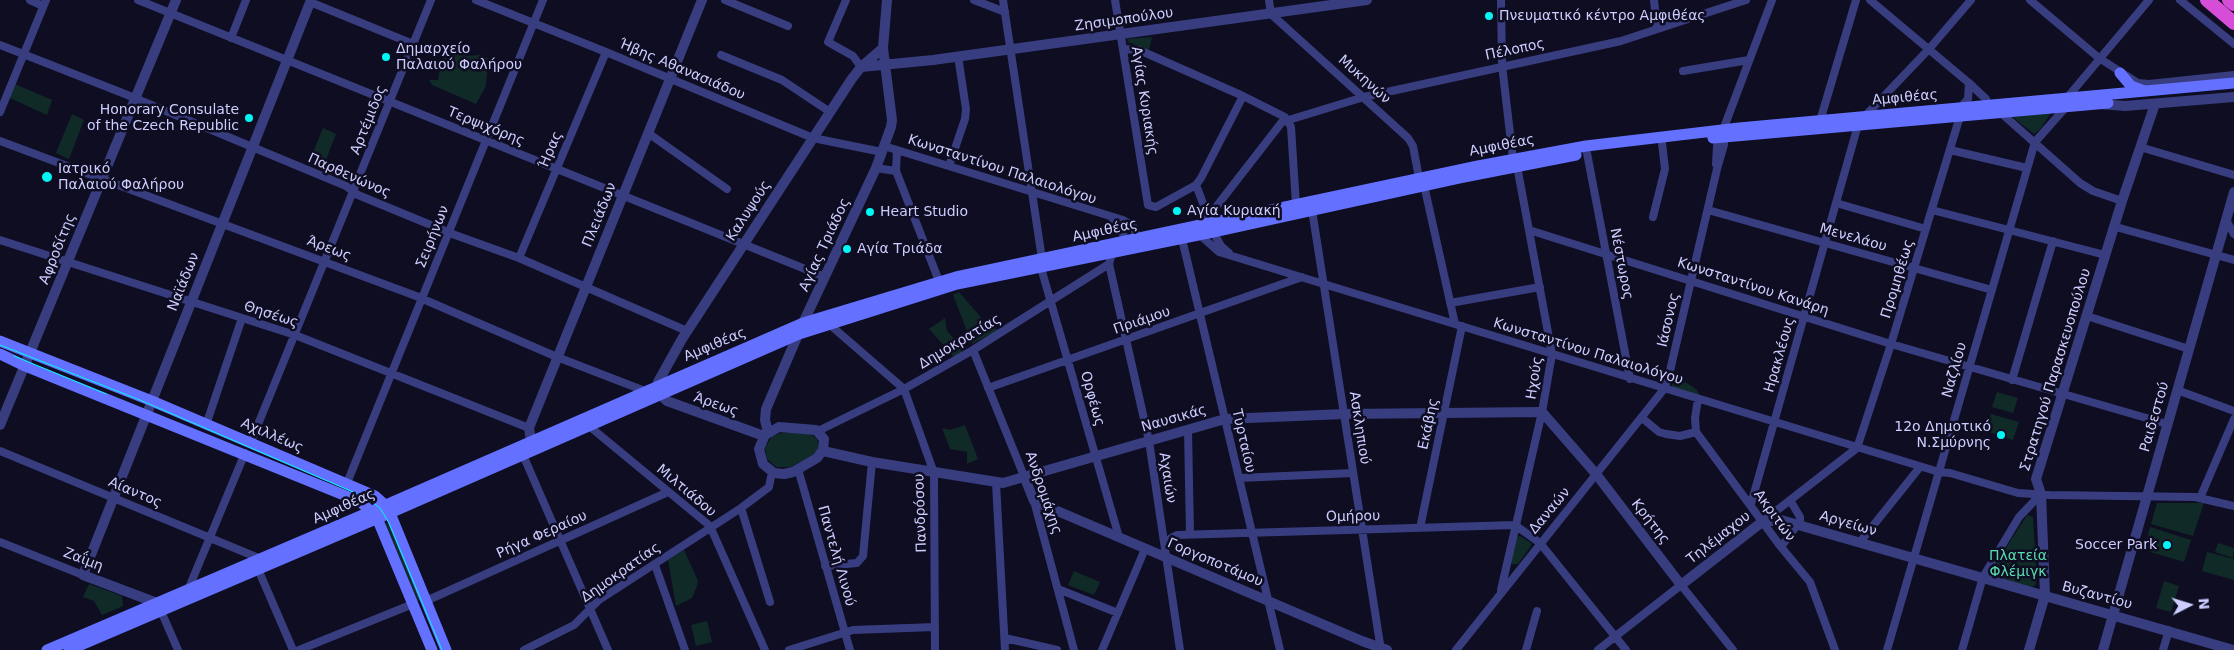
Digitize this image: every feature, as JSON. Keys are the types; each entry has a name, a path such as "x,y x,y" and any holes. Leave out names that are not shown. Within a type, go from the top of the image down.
{"highway":[{"path":"2207,0 2234,23"},
{"path":"2229,0 2234,4"}],"main road":[{"path":"2120,73 2131,86 2148,92"},
{"name":"Αμφιθέας","path":"1959,112 2001,113 2148,92 2234,83"},
{"name":"Αμφιθέας","path":"387,509 523,455 589,426 660,390 801,329 939,282 1041,264 1110,259 1137,244 1211,224 1421,182 1586,146 1959,112 1988,106 2066,103 2098,104 2234,90"},
{"name":"Αμφιθέας","path":"1515,162 1662,144 1820,120 1862,121"},
{"name":"Αμφιθέας","path":"827,320 957,284 1124,242 1137,244 1182,239 1200,235 1211,224 1312,210 1421,182"},
{"name":"Αχιλλέως","path":"0,341 152,401 206,425 247,449 352,497 375,515"},
{"name":"Αχιλλέως","path":"0,354 25,366 146,414 347,483 371,494 387,509"},
{"name":"Αμφιθέας","path":"47,650 159,607 375,515 531,441 645,391 660,390"},
{"path":"387,509 446,650"},
{"path":"375,515 432,650"},
{"name":"Αμφιθέας","path":"69,650 159,607 188,590 260,564"}],"street":[{"path":"0,112 45,3 30,0"},
{"name":"Τερψιχόρης","path":"138,0 825,277"},
{"name":"Αφροδίτης","path":"0,425 176,0"},
{"path":"231,38 246,0"},
{"name":"Αρτέμιδος","path":"188,590 325,262 431,0"},
{"name":"Ήβης Αθανασιάδου","path":"476,0 813,138 883,149"},
{"name":"Σειρήνων","path":"347,483 543,0"},
{"name":"Πλειάδων","path":"529,428 702,0"},
{"path":"725,0 788,26"},
{"path":"846,0 828,42 853,56 862,67 885,65"},
{"name":"Αγίας Τριάδος","path":"766,434 764,416 766,409 816,295 876,168 892,120 883,48 886,0"},
{"path":"974,0 1005,12"},
{"name":"Ορφέως","path":"1003,0 1041,264 1119,538"},
{"name":"Αγίας Κυριακής","path":"1115,0 1148,205 1156,207 1196,185"},
{"path":"1269,0 1271,14"},
{"name":"Ζησιμοπούλου","path":"885,65 1121,35 1367,0"},
{"name":"Ηχούς","path":"1501,0 1502,65 1515,162 1552,354 1542,412 1501,592"},
{"path":"1654,0 1657,29"},
{"name":"Πέλοπος","path":"1288,120 1364,97 1502,65 1621,41 1746,0"},
{"path":"1764,0 1768,10"},
{"name":"Ιάσονος","path":"1664,389 1669,375 1708,210 1717,169 1716,153 1772,0"},
{"path":"1820,120 1856,0"},
{"path":"1870,0 1969,83 1986,99 1988,106"},
{"path":"1862,121 1929,49 1971,0"},
{"path":"2030,0 2099,58 2138,83 2148,84 2234,75"},
{"name":"Ναζλίου","path":"1887,650 2035,142 2099,58 2148,0"},
{"path":"2180,0 2234,44"},
{"path":"311,1 414,44"},
{"name":"Ναϊάδων","path":"83,575 311,1"},
{"name":"Μυκηνών","path":"1271,14 1411,142 1450,303 1458,325"},
{"name":"Παρθενώνος","path":"0,45 135,98 354,190 358,195 448,232 519,258 687,331"},
{"path":"883,48 894,59 904,64"},
{"name":"Καλυψούς","path":"660,390 659,378 687,331 830,112 862,67 883,48"},
{"path":"1123,49 1139,50 1243,96 1288,120 1291,127 1296,206"},
{"name":"Ήρας","path":"519,258 606,52"},
{"path":"721,55 782,80 830,112"},
{"path":"949,166 965,119 966,109 958,56"},
{"path":"1683,71 1750,60"},
{"name":"Προμηθέως","path":"1857,448 1932,210 1959,112 1968,98 1969,83"},
{"path":"1231,254 1221,246 1196,185 1243,96"},
{"name":"Αμφιθέας","path":"2098,104 2115,106 2155,104 2234,97"},
{"name":"Στρατηγού Παρασκευοπούλου","path":"2029,650 2045,596 2041,494 2036,480 2105,255 2116,227 2122,200 2155,104"},
{"path":"2001,113 2080,183 2093,191 2122,200"},
{"path":"1211,224 1282,122 1288,120"},
{"name":"Ηρακλέους","path":"1751,504 1836,203 1862,121"},
{"path":"648,133 727,189"},
{"name":"Άρεως","path":"0,141 422,298 557,357 645,391"},
{"path":"1653,217 1665,169 1662,144"},
{"path":"2140,147 2234,175"},
{"name":"Κωνσταντίνου Παλαιολόγου","path":"883,149 897,150 1112,218 1124,220 1133,226 1137,244"},
{"path":"897,150 896,171 939,282"},
{"path":"1950,150 2027,168"},
{"name":"Νέστωρος","path":"1587,153 1630,378"},
{"path":"876,168 896,171"},
{"name":"Ραιδεστού","path":"2103,650 2234,192"},
{"path":"1836,203 1926,229"},
{"name":"Ασκληπιού","path":"1312,210 1353,474 1383,649"},
{"name":"Μενελάου","path":"1708,210 1992,290"},
{"path":"1932,210 2105,255"},
{"path":"1112,218 1120,227 1124,242"},
{"path":"2226,220 2234,234"},
{"path":"2116,227 2234,260"},
{"name":"Κωνσταντίνου Κανάρη","path":"1529,230 1969,368 2167,424"},
{"name":"Κωνσταντίνου Παλαιολόγου","path":"1200,235 1217,250 1323,284 1920,467 1950,473 2018,493 2200,498 2234,506"},
{"name":"Τυρταίου","path":"1182,239 1280,650"},
{"name":"Θησέως","path":"0,240 294,335 529,428"},
{"path":"2012,380 2053,241"},
{"name":"Δημοκρατίας","path":"818,431 904,389 973,350 1110,259"},
{"name":"Αχαιών","path":"1110,259 1149,441 1180,650"},
{"name":"Πριάμου","path":"988,388 1302,277"},
{"path":"1450,303 1540,287"},
{"path":"816,295 817,305 827,320"},
{"path":"2087,316 2189,349"},
{"path":"206,425 242,318"},
{"name":"Πανδρόσου","path":"827,320 904,389 934,473 935,650"},
{"name":"Εκάβης","path":"1420,528 1444,413 1458,325"},
{"name":"Ανδρομάχης","path":"973,350 1034,501 1074,650"},
{"name":"Δαναών","path":"1456,650 1664,389"},
{"name":"Άρεως","path":"660,390 672,404 766,434"},
{"path":"2177,390 2234,411"},
{"path":"1642,418 1659,432 1666,434 1680,436 1696,432 1695,418 1698,400"},
{"name":"Ναυσικάς","path":"823,451 872,462 996,483 1010,482 1024,476 1225,419 1344,414 1542,412"},
{"name":"Κρήτης","path":"1542,412 1596,474 1733,650"},
{"path":"2200,498 2234,419"},
{"name":"Μιλτιάδου","path":"589,426 710,526 765,650"},
{"path":"782,427 806,428 818,431 824,440 823,451 817,458 786,474 772,472 763,464 760,455 760,445 766,434 782,427"},
{"path":"529,428 531,441"},
{"path":"1188,430 1190,534"},
{"name":"Ακριτών","path":"1696,432 1751,504 1780,547 1810,582 1835,650"},
{"name":"Τηλέμαχου","path":"1598,650 1857,448"},
{"name":"Αίαντος","path":"0,452 210,538 260,564"},
{"path":"523,455 608,650"},
{"path":"825,566 857,563 863,556 872,462"},
{"path":"1860,542 1920,467"},
{"name":"Παντελή Λινού","path":"798,469 850,650"},
{"name":"Δημοκρατίας","path":"524,650 574,625 590,607 655,565 710,526 741,508 769,487 772,472"},
{"path":"1239,478 1353,474"},
{"path":"996,483 1005,650"},
{"name":"Ρήγα Φεραίου","path":"426,601 668,492"},
{"path":"1962,650 1983,577 2019,517 2041,494"},
{"path":"1780,547 1798,525 1800,517 1790,500"},
{"name":"Γοργοποτάμου","path":"1034,501 1383,649"},
{"path":"741,508 770,602"},
{"name":"Αργείων","path":"1762,522 1781,520 1925,561"},
{"path":"1515,524 1540,543 1626,650"},
{"name":"Ομήρου","path":"1165,546 1170,538 1177,534 1515,524"},
{"name":"Ζαΐμη","path":"0,542 159,607"},
{"path":"1102,650 1145,549"},
{"name":"Βυζαντίου","path":"1925,561 2233,650"},
{"path":"260,564 293,650"},
{"path":"655,565 685,650"},
{"path":"1058,589 1118,613"},
{"path":"299,650 413,604"},
{"path":"159,607 178,650"},
{"path":"1526,650 1537,611"},
{"path":"789,650 853,630 935,627"},
{"path":"2163,650 2168,630"},
{"path":"1005,638 1057,650"}],"green space":[{"path":"1152,37 1149,50 1128,42 1127,39"},
{"path":"448,47 467,56 480,55 488,58 486,86 476,104 432,85 429,80 438,80 441,63"},
{"path":"15,84 52,100 47,115 10,98"},
{"path":"2051,113 2041,128 2034,134 2014,118 2014,117"},
{"path":"72,114 84,120 69,159 56,153"},
{"path":"323,128 336,134 324,165 310,160"},
{"path":"959,292 986,323 998,330 972,344 953,295"},
{"path":"945,318 947,331 961,346 962,353 955,358 929,329"},
{"path":"1673,380 1687,383 1697,390 1700,396 1672,388"},
{"path":"1997,392 2018,398 2013,413 1992,407"},
{"path":"1991,414 2019,422 2013,440 1986,431"},
{"path":"965,425 978,459 967,464 967,452 950,449 942,428 950,430"},
{"path":"782,433 810,433 817,439 819,447 814,454 791,467 776,467 767,459 765,448 772,436"},
{"path":"2157,503 2204,503 2193,536 2151,524"},
{"name":"Πλατεία Φλέμιγκ","path":"2027,515 2033,517 2037,580 2035,586 2030,587 1996,577 1993,573 1993,568"},
{"path":"390,522 420,600 417,601 385,524"},
{"name":"Soccer Park","path":"2150,527 2191,540 2184,562 2144,550"},
{"path":"1520,536 1531,543 1531,546 1518,564 1512,564 1517,537"},
{"path":"2218,543 2234,548 2233,558 2215,552"},
{"path":"684,550 698,581 692,598 676,606 668,560"},
{"path":"2207,552 2234,559 2234,580 2202,571"},
{"path":"1074,571 1100,582 1094,595 1068,585"},
{"path":"2164,581 2179,586 2171,612 2156,608"},
{"path":"89,584 122,596 123,606 102,615 94,601 83,597"},
{"path":"707,621 712,642 696,646 691,625"}],"tram line":[{"path":"0,345 140,400 367,498 380,508 389,523 442,650"},
{"path":"14,356 106,394"}],"place":[{"name":"Πνευματικό κέντρο Αμφιθέας","path":"1489,16"},
{"name":"Δημαρχείο Παλαιού Φαλήρου","path":"386,57"},
{"name":"Honorary Consulate of the Czech Republic","path":"249,118"},
{"name":"Ιατρικό Παλαιού Φαλήρου","path":"47,177"},
{"name":"Αγία Κυριακή","path":"1177,211"},
{"name":"Heart Studio","path":"870,212"},
{"name":"Αγία Τριάδα","path":"847,249"},
{"name":"12ο Δημοτικό Ν.Σμύρνης","path":"2001,435"},
{"name":"Soccer Park","path":"2167,545"}]}
